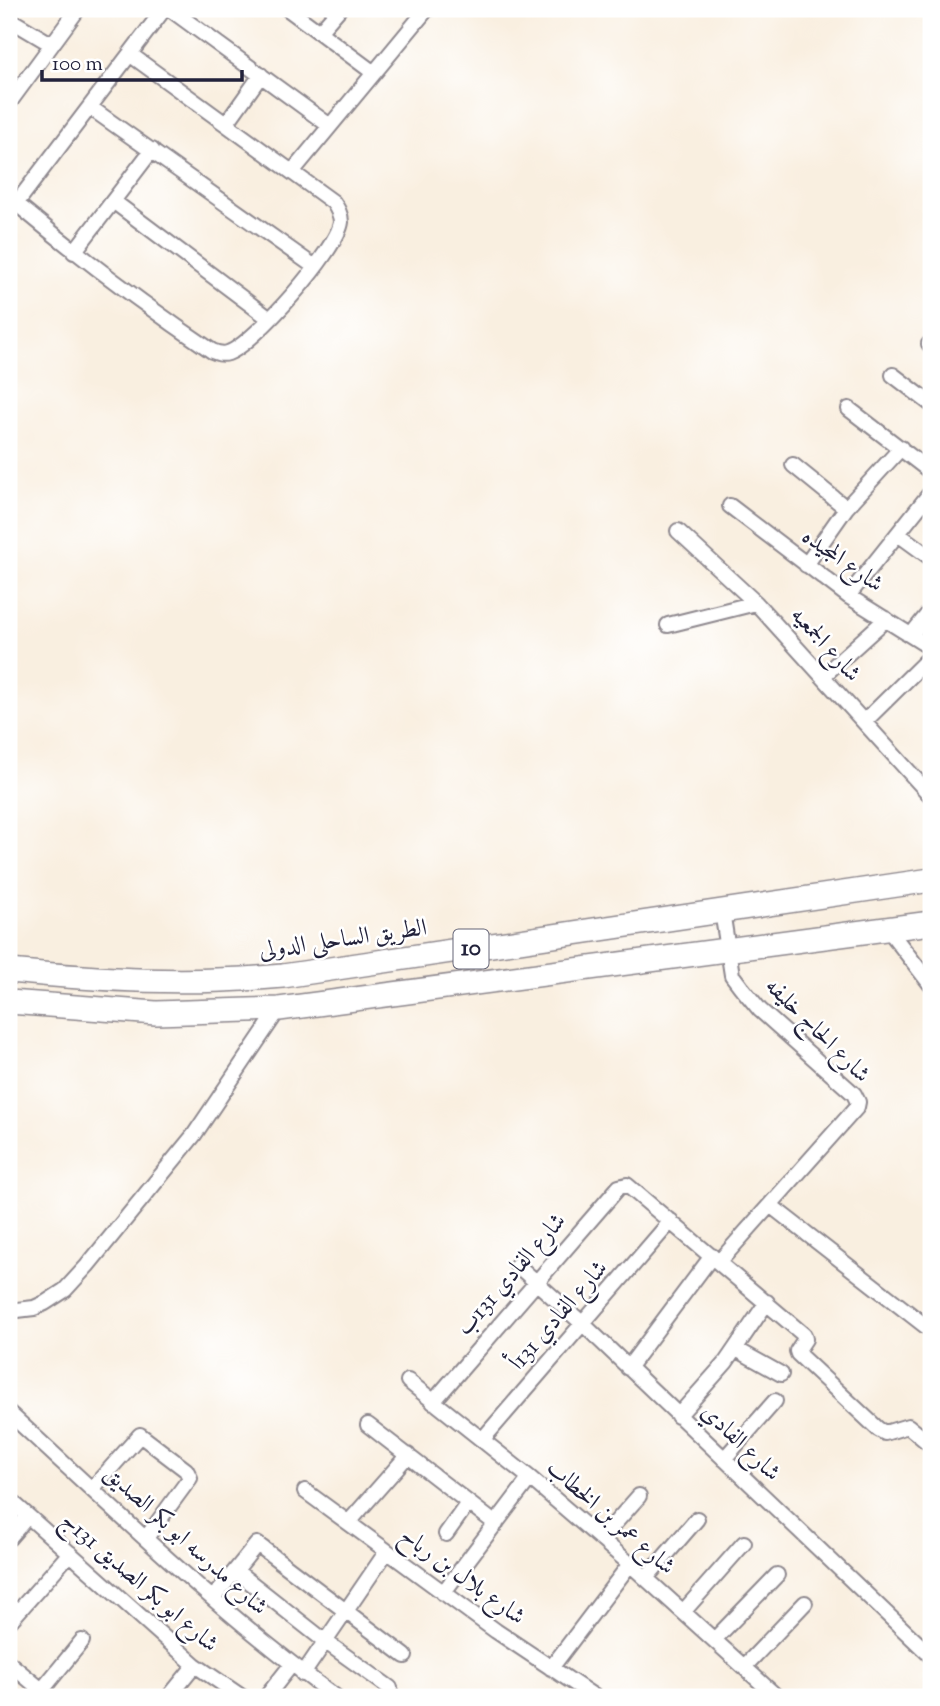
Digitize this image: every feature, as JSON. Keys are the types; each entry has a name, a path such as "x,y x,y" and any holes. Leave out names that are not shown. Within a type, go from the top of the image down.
{"highway":[{"name":"الطريق الساحلى الدولى","path":"9,971 144,982 242,980 931,880"},
{"name":"10","path":"9,1002 156,1013 279,1009 931,923"}],"street":[{"path":"9,103 78,9"},
{"path":"288,9 374,73"},
{"path":"319,32 339,9"},
{"path":"292,172 428,9"},
{"path":"131,55 333,202 339,211 341,221 338,231 315,267 270,319 230,353 220,354 141,303 13,209 131,55 160,11 261,75 330,126"},
{"path":"9,19 51,44"},
{"path":"226,124 261,75"},
{"path":"91,107 315,267"},
{"path":"74,253 152,150"},
{"path":"113,201 270,319"},
{"path":"893,375 931,404"},
{"path":"849,409 931,472"},
{"path":"806,565 846,508 901,449"},
{"path":"793,465 846,508"},
{"path":"848,596 931,492"},
{"name":"شارع المجيده","path":"730,506 848,596 913,633 931,648"},
{"name":"شارع الجمعيه","path":"678,531 756,603 931,796"},
{"path":"898,534 931,558"},
{"path":"668,625 756,603"},
{"path":"913,633 931,610"},
{"path":"822,676 886,619"},
{"path":"913,633 931,629"},
{"path":"864,722 931,656"},
{"name":"شارع الحاج خليفه","path":"628,1368 716,1259 770,1205 857,1107 858,1100 749,997 732,975 722,911"},
{"path":"888,929 931,985"},
{"path":"9,1311 34,1308 45,1303 65,1290 87,1266 194,1135 279,1009"},
{"name":"شارع الفادي 131ب","path":"433,1402 619,1187 630,1187 671,1221"},
{"path":"770,1205 928,1328"},
{"path":"671,1221 805,1337 798,1354 878,1429 888,1433 908,1426 931,1444"},
{"name":"شارع الفادي 131أ","path":"482,1440 671,1221"},
{"name":"شارع الفادي","path":"517,1265 583,1324 931,1656"},
{"path":"678,1416 736,1349 766,1301"},
{"path":"736,1349 781,1374"},
{"name":"شارع عمر بن الخطاب","path":"408,1381 530,1478 646,1578 777,1697"},
{"path":"724,1459 775,1401"},
{"name":"شارع مدرسه ابو بكر الصديق","path":"9,1413 212,1598 303,1674 336,1697"},
{"path":"368,1425 496,1524"},
{"path":"92,1489 138,1436 143,1435 186,1470 190,1478 146,1538"},
{"path":"349,1522 408,1455"},
{"path":"443,1593 530,1478"},
{"name":"شارع بلال بن رباح","path":"305,1491 443,1593 595,1697"},
{"path":"601,1539 639,1496"},
{"name":"شارع ابو بكر الصديق 131ج","path":"9,1499 195,1665 242,1697"},
{"path":"446,1534 468,1503"},
{"path":"9,1538 29,1516"},
{"path":"646,1578 697,1519"},
{"path":"683,1612 744,1543"},
{"path":"212,1598 257,1544 405,1656"},
{"path":"303,1674 387,1551"},
{"path":"9,1622 70,1553"},
{"path":"551,1668 630,1564"},
{"path":"236,1571 390,1688"},
{"path":"714,1640 777,1575"},
{"path":"744,1667 805,1603"},
{"path":"9,1663 46,1694 82,1641"},
{"path":"267,1697 292,1664"},
{"path":"169,1697 195,1665"}]}
